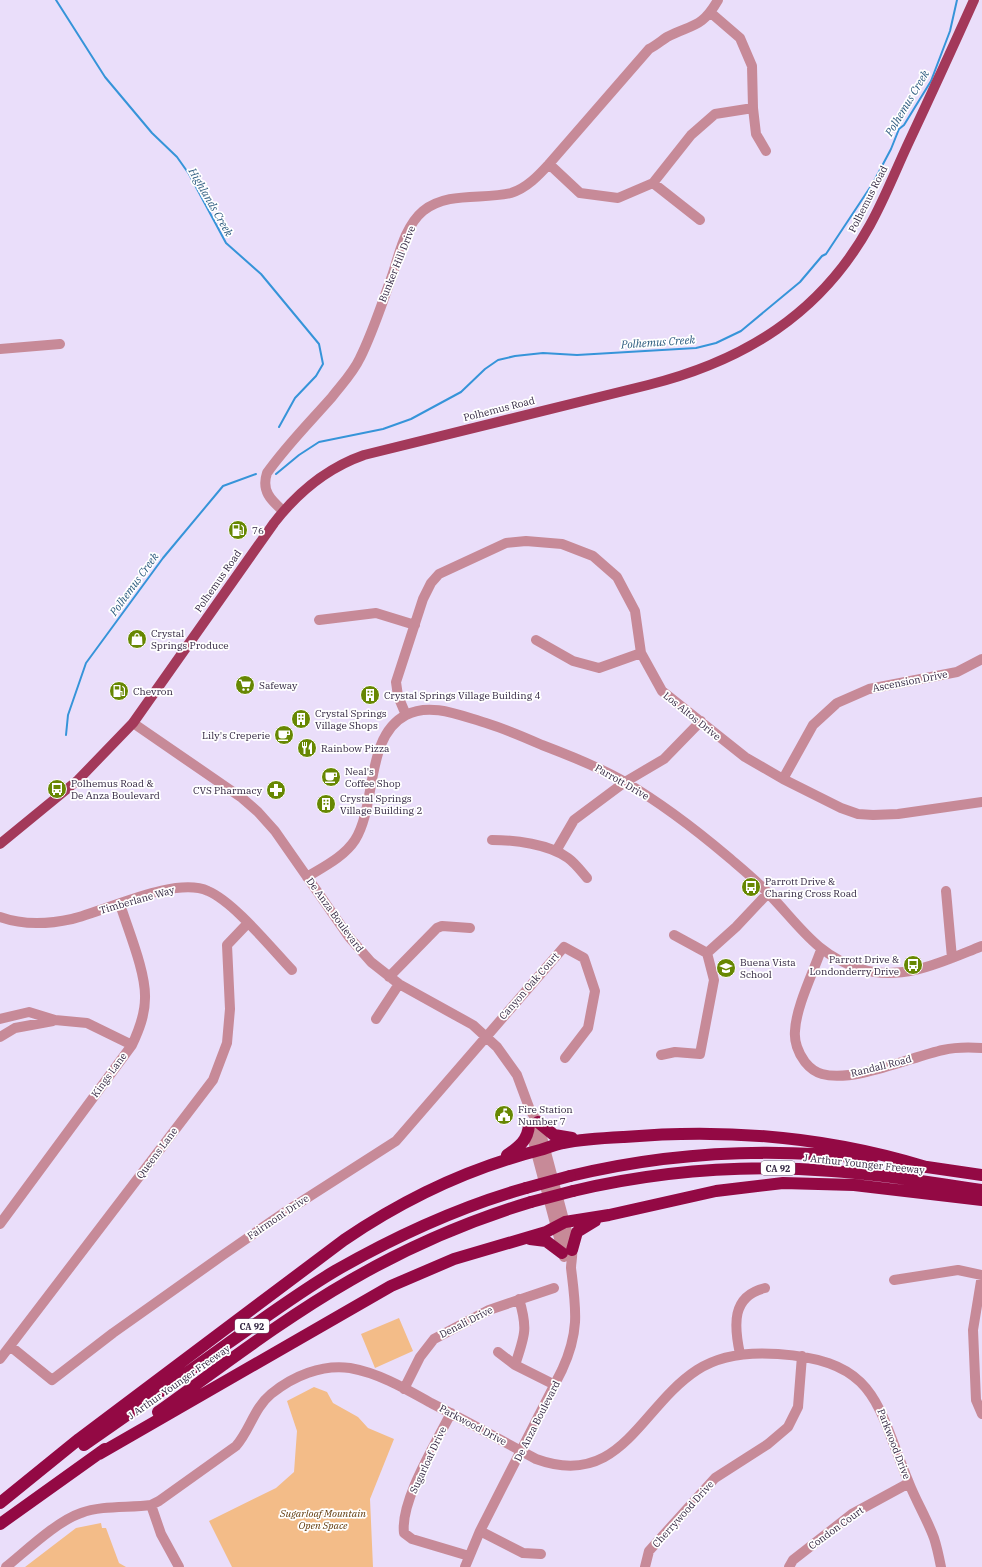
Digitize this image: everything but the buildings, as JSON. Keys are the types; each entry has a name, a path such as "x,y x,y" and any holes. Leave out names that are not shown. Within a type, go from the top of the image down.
{"highway":[{"path":"490,1164 513,1151 522,1143 533,1123 554,1135 585,1140"},
{"path":"0,1504 79,1440 350,1236 383,1215 431,1188 490,1164 565,1142 683,1134 769,1136 866,1151 926,1167"},
{"name":"J Arthur Younger Freeway","path":"0,1504 280,1307 330,1274 381,1246 420,1227 480,1203 570,1176 654,1160 734,1153 831,1155 982,1175"},
{"name":"J Arthur Younger Freeway","path":"0,1524 287,1321 350,1280 399,1254 450,1231 531,1202 574,1191 659,1175 754,1168 850,1172 982,1190"},
{"path":"99,1454 384,1289 417,1273 454,1259 519,1240 560,1225 609,1216 716,1191 755,1185 794,1183 854,1185 982,1200"},
{"path":"519,1240 543,1240 567,1251 580,1230 590,1223 609,1216"}],"main road":[{"name":"Polhemus Road","path":"0,844 78,780 133,723 283,511 317,480 352,459 680,377 731,357 778,329 806,306 832,279 852,254 870,226 974,0"}],"street":[{"name":"Bunker Hill Drive","path":"283,511 273,502 266,492 267,473 352,373 367,342 403,245 414,221 423,211 433,204 448,200 512,192 524,187 537,177 549,164 649,50 667,37 689,29 711,13 718,0"},
{"path":"711,13 740,38 752,66 752,108 756,134 766,151"},
{"path":"549,164 580,193 618,198 653,183 691,135 715,114 752,108"},
{"path":"653,183 700,220"},
{"path":"0,349 60,344"},
{"name":"Los Altos Drive","path":"406,715 398,696 396,682 423,599 431,583 439,574 506,543 526,541 562,544 593,556 617,577 635,611 641,653 662,691 701,721 733,750 783,779 841,808 858,814 873,815 982,802"},
{"path":"319,620 376,613 414,625"},
{"path":"536,640 573,661 599,668 641,653"},
{"name":"Ascension Drive","path":"783,779 813,725 837,703 869,688 957,672 982,659"},
{"name":"Parrott Drive","path":"307,877 344,852 355,840 361,824 382,741 390,728 406,715 421,710 435,710 496,726 588,763 625,782 681,818 728,856 768,893 800,930 821,950 842,962 863,970 884,973 906,972 924,968 982,946"},
{"path":"556,851 574,820 625,782 664,759 701,721"},
{"name":"De Anza Boulevard","path":"133,723 250,804 275,831 355,945 389,977 399,984 465,1021 486,1036 512,1067 521,1084 530,1110 571,1267 576,1303 575,1327 569,1353 555,1385 522,1452 480,1531 465,1567"},
{"path":"492,840 511,840 556,851 568,858 587,878"},
{"name":"Timberlane Way","path":"0,917 12,921 45,923 72,919 161,891 184,887 207,890 227,903 292,970"},
{"path":"946,891 952,958"},
{"path":"707,953 736,927 768,893"},
{"name":"Kings Lane","path":"0,1224 132,1045 140,1027 145,998 142,974 120,904"},
{"name":"Queens Lane","path":"0,1360 213,1080 227,1043 230,1009 227,945 247,924"},
{"path":"389,977 436,928 442,926 470,928"},
{"path":"661,1055 674,1052 700,1054 714,980 707,953 674,935"},
{"name":"Canyon Oak Court","path":"486,1036 564,947 584,958 595,991 588,1028 565,1058"},
{"name":"Randall Road","path":"821,950 796,1019 795,1032 796,1044 801,1057 809,1066 820,1074 834,1076 852,1075 943,1050 964,1047 982,1048"},
{"path":"376,1018 399,984"},
{"path":"0,1020 29,1012 55,1020 87,1023 132,1045"},
{"path":"0,1037 15,1028 55,1020"},
{"name":"Fairmont Drive","path":"10,1346 52,1380 113,1334 282,1214 396,1141 486,1036"},
{"path":"894,1280 958,1270 982,1275 973,1330 976,1400 982,1414"},
{"name":"Denali Drive","path":"404,1389 423,1352 434,1339 489,1310 554,1288"},
{"path":"740,1354 736,1328 739,1308 744,1299 752,1292 765,1288"},
{"path":"515,1365 525,1335 526,1326 519,1299"},
{"path":"498,1352 515,1365 555,1385"},
{"name":"Parkwood Drive","path":"6,1567 66,1520 80,1513 94,1510 151,1505 169,1495 230,1452 241,1440 264,1401 284,1384 299,1376 322,1369 349,1368 366,1371 404,1389 522,1452 548,1463 561,1465 581,1464 601,1459 624,1444 672,1389 698,1368 740,1354 766,1353 802,1356 830,1362 857,1377 875,1398 890,1432 909,1483 934,1538 941,1567"},
{"name":"Cherrywood Drive","path":"645,1567 649,1551 715,1478 768,1444 788,1427 798,1406 802,1356"},
{"name":"Sugarloaf Drive","path":"450,1413 414,1487 403,1522 404,1533 412,1539 469,1556"},
{"name":"Condon Court","path":"789,1567 793,1560 852,1514 909,1483"},
{"path":"151,1505 161,1534 178,1567"},
{"path":"480,1531 523,1553 541,1554"}],"green space":[{"path":"399,1318 413,1351 375,1368 361,1334"},
{"name":"Sugarloaf Mountain Open Space","path":"314,1387 327,1392 333,1403 358,1417 368,1428 394,1439 370,1499 373,1567 232,1567 209,1521 276,1488 294,1472 297,1431 287,1401"},
{"path":"101,1523 102,1528 106,1528 119,1563 126,1567 25,1567 76,1528"}],"waterway":[{"name":"Highlands Creek","path":"56,0 105,77 152,133 177,157 189,174 226,243 261,274 319,344 323,364 316,376 295,398 279,427"},
{"name":"Polhemus Creek","path":"276,474 299,455 319,442 383,429 411,419 461,392 485,369 498,360 515,356 543,353 577,355 696,348 716,343 741,331 800,282 822,256 826,254 873,183 891,149 899,129 904,125 931,81 950,31 957,0"},
{"name":"Polhemus Creek","path":"66,735 68,715 86,663 163,558 223,486 256,474"}],"place":[{"name":"76","path":"238,530"},
{"name":"Crystal Springs Produce","path":"137,639"},
{"name":"Safeway","path":"245,685"},
{"name":"Chevron","path":"119,691"},
{"name":"Crystal Springs Village Building 4","path":"370,695"},
{"name":"Crystal Springs Village Shops","path":"301,719"},
{"name":"Lily's Creperie","path":"284,735"},
{"name":"Rainbow Pizza","path":"307,748"},
{"name":"Neal's Coffee Shop","path":"331,777"},
{"name":"Polhemus Road & De Anza Boulevard","path":"57,789"},
{"name":"CVS Pharmacy","path":"276,790"},
{"name":"Crystal Springs Village Building 2","path":"326,804"},
{"name":"Parrott Drive & Charing Cross Road","path":"751,887"},
{"name":"Parrott Drive & Londonderry Drive","path":"913,965"},
{"name":"Buena Vista School","path":"726,968"},
{"name":"Fire Station Number 7","path":"504,1115"}]}
